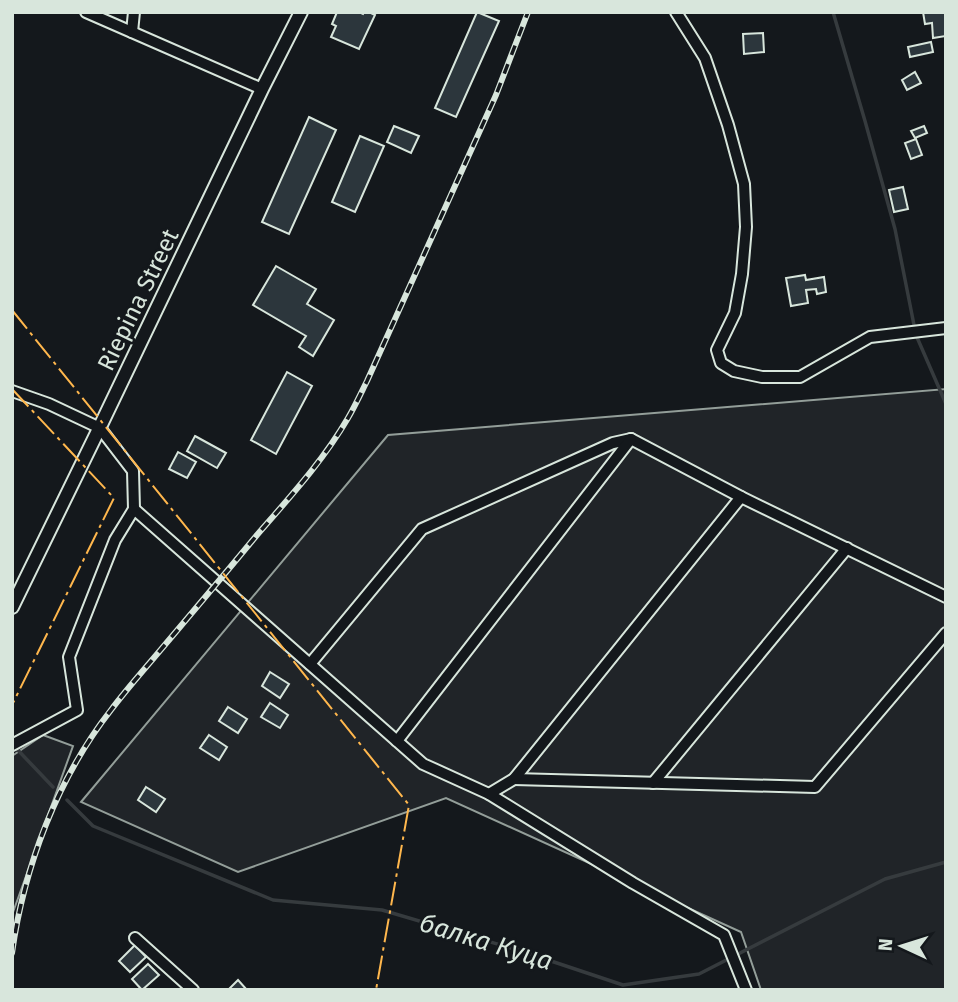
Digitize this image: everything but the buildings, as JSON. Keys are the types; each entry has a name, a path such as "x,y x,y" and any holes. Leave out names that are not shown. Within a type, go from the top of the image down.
{"street":[{"path":"86,12 262,89"},
{"path":"132,32 134,12"},
{"name":"Riepina Street","path":"12,607 262,89 302,12"},
{"path":"676,12 705,58 728,125 744,184 746,227 742,274 735,313 717,350 721,363 734,371 762,377 800,377 870,337 946,328"},
{"path":"12,391 49,404 100,428 134,471 134,509 114,540 69,657 77,710 12,745"},
{"path":"310,664 422,529 613,443 631,439 741,497 946,597"},
{"path":"397,741 631,439"},
{"path":"489,793 514,779 741,497"},
{"path":"134,509 423,764 489,793 633,883 724,935 746,990"},
{"path":"653,783 846,548"},
{"path":"514,779 815,787 946,634"},
{"path":"135,938 193,990"}],"shaded area":[{"path":"946,389 946,990 761,990 741,932 446,798 238,872 81,802 388,435"},
{"path":"43,735 73,746 12,915 12,756"}],"waterway":[{"path":"833,12 895,229 916,335 946,404"},
{"name":"балка Куца","path":"14,746 53,787"},
{"name":"балка Куца","path":"67,800 93,826 273,900 382,910 521,951 623,985 699,974 885,879 946,862"}],"railway":[{"path":"12,953 17,921 34,857 74,765 128,688 305,479 351,413 496,95 528,12"}],"power":[{"path":"12,310 409,805 376,990"},
{"path":"12,389 114,498 12,705"}]}
